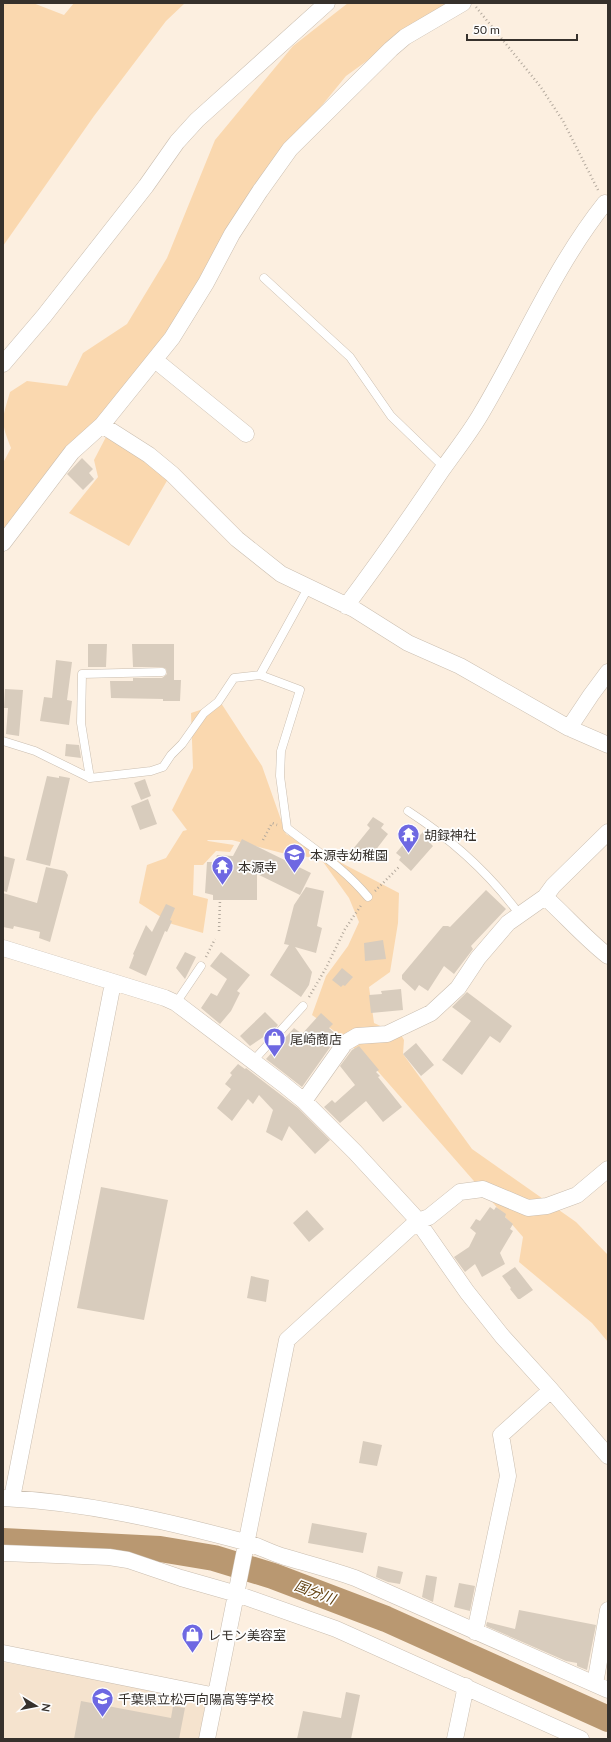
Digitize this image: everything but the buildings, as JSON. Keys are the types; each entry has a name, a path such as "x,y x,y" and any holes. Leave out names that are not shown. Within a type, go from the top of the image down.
{"street":[{"path":"3,364 44,316 146,186 177,142 198,120 327,3"},
{"path":"3,543 72,452 102,425 115,406 155,360 184,320 240,221 290,149 405,36 463,3"},
{"path":"346,606 444,467 465,440 561,268 593,218 605,203"},
{"path":"155,360 246,434"},
{"path":"102,425 149,455 172,474 252,553 281,574 354,609 408,642 460,666 569,728 608,745"},
{"path":"569,728 590,695 608,672"},
{"path":"304,1101 345,1043 357,1036 387,1034 431,1013 458,988 478,958 508,923 545,896 553,886 608,832"},
{"path":"545,896 590,942 608,956"},
{"path":"3,948 165,998 176,1003 304,1101 355,1152 418,1221 467,1292 502,1336 608,1456"},
{"path":"114,983 8,1498 70,1504 114,1512 246,1548 316,1565 355,1578 602,1687 608,1610"},
{"path":"207,1739 287,1340 418,1221 429,1217 460,1192 483,1189 528,1208 547,1206 577,1195 608,1170"},
{"path":"475,1632 508,1476 501,1435 551,1390"},
{"path":"3,1553 109,1556 128,1560 180,1578 238,1589 336,1629 466,1686 581,1739"},
{"path":"3,1653 216,1696"},
{"path":"455,1739 466,1686"}],"lane":[{"path":"264,278 350,357 391,416 444,467"},
{"path":"260,675 308,588"},
{"path":"90,778 81,723 82,674 162,672"},
{"path":"3,741 35,751 90,778 151,771 163,767 171,755 182,744 204,713 218,702 234,678 260,675 300,690 281,750 280,776 287,828 334,863 358,885 368,897"},
{"path":"408,811 433,827 464,853 509,900 520,915"},
{"path":"176,1003 201,966"},
{"path":"253,1061 303,1006"}],"path":[{"path":"474,3 540,86 563,121 605,203"},
{"path":"263,840 272,823 287,828"},
{"path":"303,1006 326,968 345,929 368,897 400,866"},
{"path":"219,931 220,900"},
{"path":"201,966 215,939"}],"shaded area":[{"path":"3,3 33,3 64,15 74,3 185,3 166,21 94,116 3,246"},
{"path":"348,3 447,3 346,76 252,191 163,339 3,534 3,463 11,448 5,432 3,420 10,392 27,381 67,386 83,353 127,324 167,258 215,140 293,46"},
{"path":"107,435 153,465 168,479 129,546 69,513 98,477 94,460"},
{"path":"221,703 262,766 286,834 399,893 398,923 390,972 369,987 374,1023 400,1033 404,1040 403,1054 472,1149 576,1222 608,1255 608,1342 592,1323 519,1262 523,1237 375,1068 337,1033 312,1015 326,976 348,946 359,922 349,898 321,859 282,853 232,840 207,840 234,845 230,852 216,851 203,865 194,865 193,895 208,899 203,933 172,924 139,903 147,865 166,858 183,831 187,830 172,810 193,768 191,713"},
{"name":"千葉県立松戸向陽高等学校","path":"3,1662 206,1700 199,1739 3,1739"}],"waterway":[{"name":"国分川","path":"3,1541 160,1549 214,1558 273,1576 386,1619 608,1719"}],"place":[{"name":"胡録神社","path":"409,854"},
{"name":"本源寺幼稚園","path":"294,874"},
{"name":"本源寺","path":"222,886"},
{"name":"尾崎商店","path":"275,1058"},
{"name":"レモン美容室","path":"192,1654"},
{"name":"千葉県立松戸向陽高等学校","path":"103,1718"}]}
